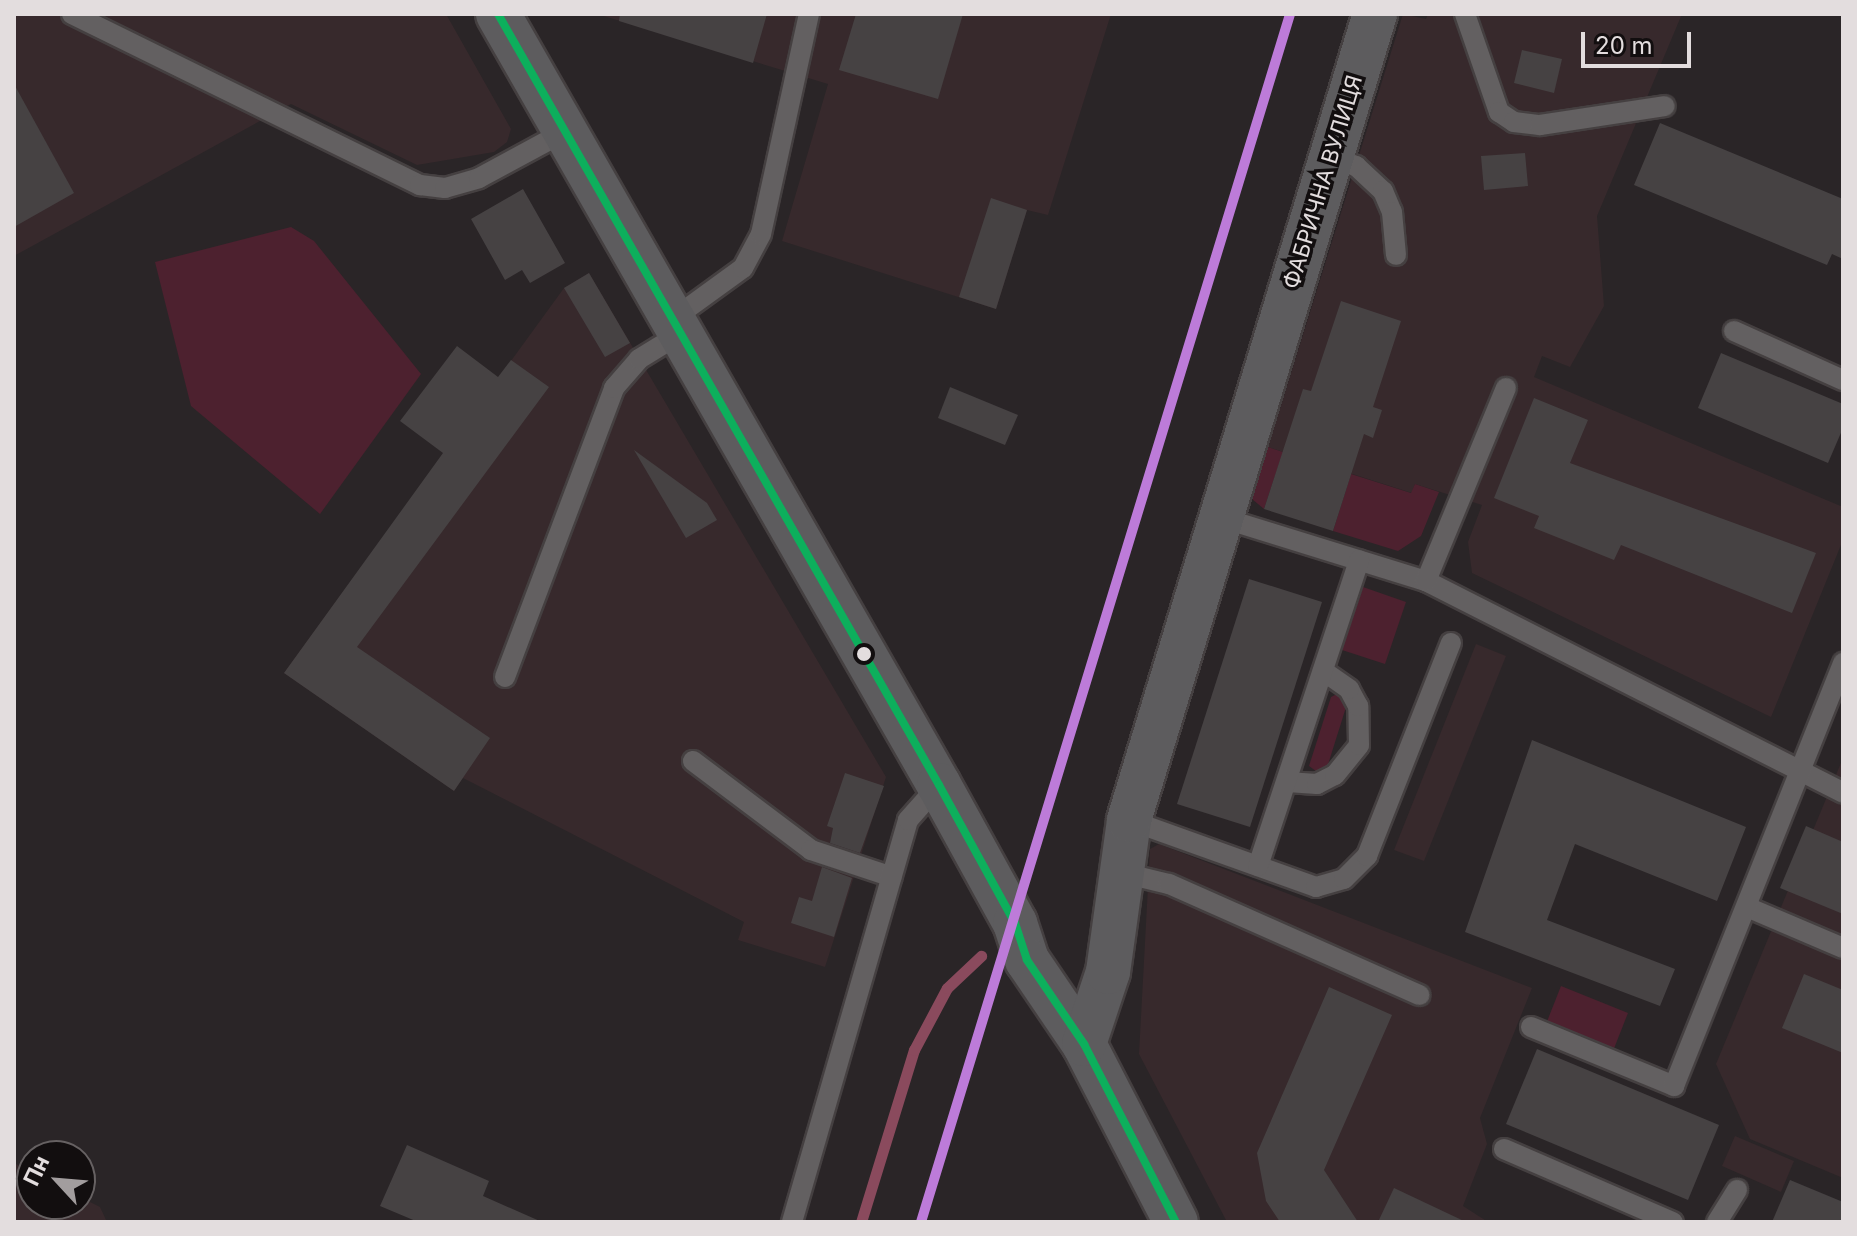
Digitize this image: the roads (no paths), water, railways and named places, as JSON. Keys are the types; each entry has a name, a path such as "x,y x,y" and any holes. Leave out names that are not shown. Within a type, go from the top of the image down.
{"street":[{"path":"498,14 674,328 939,785 1015,923 1027,960 1084,1044 1174,1221"},
{"name":"ФАБРИЧНА ВУЛИЦЯ","path":"1084,1044 1108,972 1119,872 1129,820 1375,14"}],"lane":[{"path":"72,14 420,185 445,188 479,178 564,132"},
{"path":"505,677 614,388 639,359 743,268 761,234 809,14"},
{"path":"1465,14 1499,112 1514,122 1540,125 1665,106"},
{"path":"1331,157 1356,166 1383,191 1392,212 1396,255"},
{"path":"1734,331 1843,380"},
{"path":"1426,581 1506,388"},
{"path":"1219,517 1426,581 1843,793"},
{"path":"1258,866 1359,560"},
{"path":"1129,820 1316,887 1344,879 1367,856 1451,643"},
{"path":"1531,1027 1674,1086 1843,663"},
{"path":"1287,782 1317,784 1335,775 1359,745 1358,706 1349,689 1323,671"},
{"path":"693,761 811,850 892,877"},
{"path":"792,1222 908,820 939,785"},
{"path":"1119,872 1169,884 1419,995"},
{"path":"1747,907 1843,948"},
{"path":"1504,1149 1673,1222"},
{"path":"1717,1222 1737,1190"}],"waterway":[{"path":"861,1222 914,1050 947,988 981,956"}]}
